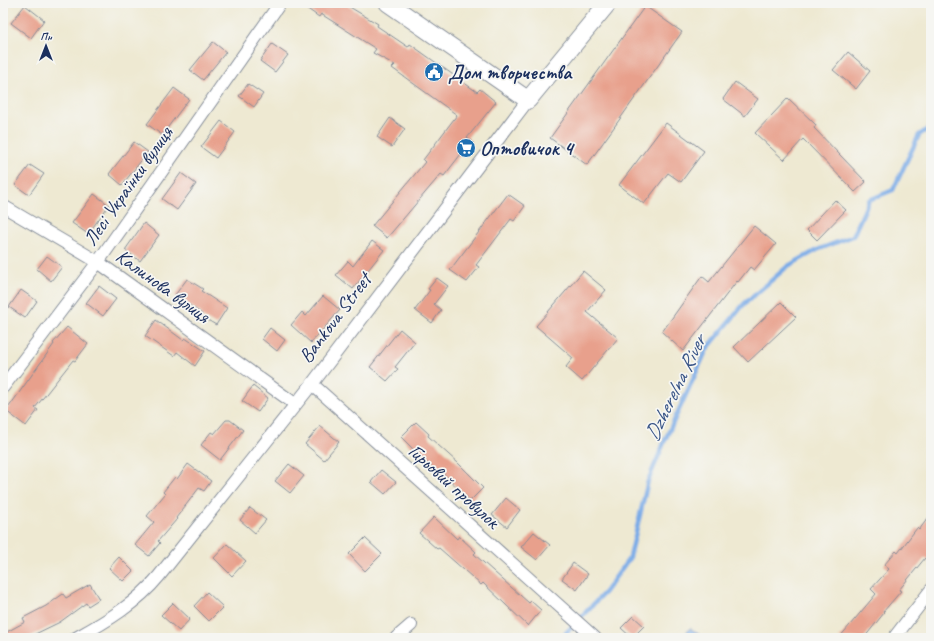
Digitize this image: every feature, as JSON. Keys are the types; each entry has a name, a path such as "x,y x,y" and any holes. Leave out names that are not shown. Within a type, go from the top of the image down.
{"street":[{"name":"Лесі Українки вулиця","path":"3,387 98,262 280,3"},
{"path":"388,3 528,100"},
{"name":"Bankova Street","path":"76,638 125,608 151,586 312,384 528,100 608,3"},
{"name":"Калинова вулиця","path":"3,206 98,262 295,404"},
{"name":"Гирьовий провулок","path":"312,384 595,638"},
{"path":"894,638 931,590"},
{"path":"396,638 411,625"}],"water":[{"path":"690,628 704,638 682,638"}],"building":[{"path":"299,3 343,3 378,24 377,26 408,47 410,44 477,92 480,89 496,102 467,138 471,141 444,176 441,174 387,238 372,226 425,162 423,160 457,115 392,68 395,65 373,53 376,49 321,14 319,17"},
{"path":"25,5 44,20 31,38 11,23"},
{"path":"645,6 682,32 587,165 550,138"},
{"path":"213,42 226,52 203,80 190,70"},
{"path":"272,44 288,55 275,72 260,61"},
{"path":"848,52 870,71 856,89 833,70"},
{"path":"735,82 758,99 745,116 723,99"},
{"path":"248,84 263,94 254,107 239,96"},
{"path":"174,88 189,99 162,135 147,124"},
{"path":"788,98 816,125 814,128 866,182 855,192 803,139 784,160 755,133"},
{"path":"390,118 405,129 392,147 377,137"},
{"path":"221,121 235,132 216,158 201,147"},
{"path":"666,123 704,151 681,182 668,173 644,204 619,185"},
{"path":"134,142 148,152 122,185 109,174"},
{"path":"30,165 44,174 29,195 15,185"},
{"path":"181,173 196,184 177,210 162,199"},
{"path":"94,194 109,205 88,234 72,223"},
{"path":"508,194 525,206 514,221 511,219 476,265 479,267 467,282 450,270"},
{"path":"835,200 846,210 817,240 807,230"},
{"path":"144,223 159,235 140,261 125,250"},
{"path":"754,226 776,244 754,270 750,267 738,282 737,281 683,351 662,332 702,276 709,282"},
{"path":"372,241 384,250 353,289 336,275 348,261 353,266"},
{"path":"47,256 62,267 51,281 37,269"},
{"path":"583,271 606,290 587,312 618,338 582,381 566,367 573,358 536,326"},
{"path":"437,278 448,286 434,304 441,310 432,323 415,310"},
{"path":"187,279 203,289 201,291 227,308 216,325 201,316 202,314 175,295"},
{"path":"99,286 116,299 103,316 86,303"},
{"path":"21,290 37,301 25,318 9,307"},
{"path":"323,296 340,310 311,343 291,325 302,312 306,316"},
{"path":"781,302 796,317 748,362 734,347"},
{"path":"156,320 183,340 185,338 205,351 195,366 177,352 174,356 145,336"},
{"path":"67,327 88,344 75,361 73,360 35,408 38,410 26,426 6,411 54,344 53,343"},
{"path":"270,328 285,340 277,351 262,339"},
{"path":"400,329 415,342 395,367 398,369 387,381 370,367"},
{"path":"253,386 268,398 258,412 242,401"},
{"path":"226,420 230,420 243,430 220,460 201,445 211,432 214,434"},
{"path":"416,422 429,434 428,436 483,488 470,501 441,471 439,473 426,462 401,437"},
{"path":"320,426 339,442 324,460 305,444"},
{"path":"188,464 211,481 204,491 199,488 176,518 177,519 158,541 160,543 149,556 135,545 154,522 147,516 165,494 163,492 175,477 177,479"},
{"path":"289,464 304,476 290,493 275,481"},
{"path":"381,470 396,482 385,494 371,482"},
{"path":"506,498 520,510 507,527 492,515"},
{"path":"250,508 266,520 255,533 240,520"},
{"path":"931,514 931,562 925,558 899,590 901,591 864,638 839,638 876,594 871,589 889,569 884,565 896,551 898,553 917,528 919,530"},
{"path":"434,517 457,539 459,536 476,552 474,554 529,603 531,601 541,610 528,626 483,583 481,585 439,548 437,549 419,533"},
{"path":"534,532 550,545 537,560 521,547"},
{"path":"365,538 382,554 365,571 349,554"},
{"path":"227,544 246,561 232,576 214,558"},
{"path":"119,557 133,571 123,581 109,568"},
{"path":"573,563 588,574 577,590 562,579"},
{"path":"90,584 99,599 88,606 86,603 60,622 27,638 3,638 3,634 25,622 23,618 46,606 63,594 66,598"},
{"path":"207,592 223,607 209,621 194,606"},
{"path":"173,603 190,619 179,631 161,615"},
{"path":"633,616 644,626 632,638 621,628"}],"waterway":[{"name":"Dzherelna River","path":"561,638 605,592 630,557 648,481 707,349 744,304 788,266 817,250 853,236 869,200 893,190 919,135 931,127"}],"place":[{"name":"Дом творчества","path":"434,72"},
{"name":"Оптовичок 4","path":"466,148"}]}
